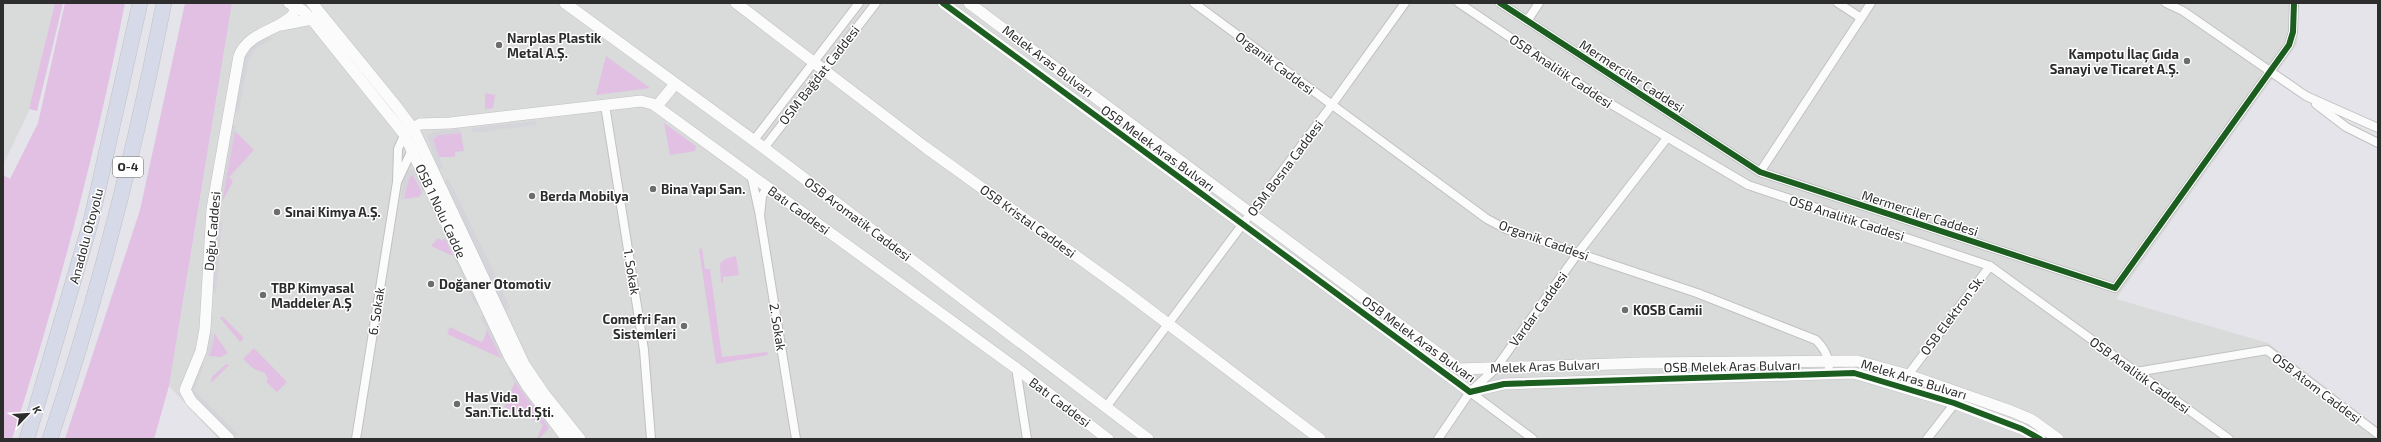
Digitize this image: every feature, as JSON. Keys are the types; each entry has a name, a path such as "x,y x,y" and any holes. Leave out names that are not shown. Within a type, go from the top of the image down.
{"highway":[{"name":"Anadolu Otoyolu","path":"27,439 91,221 140,3"},
{"name":"Anadolu Otoyolu","path":"50,439 89,315 110,236 164,3"}],"street":[{"name":"OSB Aromatik Caddesi","path":"565,3 754,140 1148,439"},
{"name":"OSB Kristal Caddesi","path":"736,3 925,148 1169,325 1320,439"},
{"name":"OSM Bağdat Caddesi","path":"764,148 859,3"},
{"name":"OSM Bağdat Caddesi","path":"754,140 818,66 876,3"},
{"name":"OSB Melek Aras Bulvarı","path":"943,3 1470,392 1504,384 1707,377 1860,374 1903,386 1954,403 2022,428 2040,439"},
{"name":"Melek Aras Bulvarı","path":"969,3 1252,213 1408,333 1459,369 1706,362 1857,361 1908,374 2032,420 2058,439"},
{"name":"Organik Caddesi","path":"1194,3 1331,106 1486,219 1506,229 1697,293 1816,340 1824,348 1829,360"},
{"name":"OSM Bosna Caddesi","path":"1106,407 1252,213 1405,3"},
{"name":"OSB Analitik Caddesi","path":"1459,3 1599,97 1666,138 1748,185 1990,266 2229,439"},
{"name":"Mermerciler Caddesi","path":"1500,3 1760,172 2115,288 2270,72"},
{"path":"1527,21 1539,3"},
{"path":"1838,3 1861,18"},
{"path":"1760,172 1871,3"},
{"path":"2166,3 2183,11 2306,96 2346,127 2378,142"},
{"path":"2270,72 2289,45 2293,32 2294,3"},
{"name":"OSB 1 Nolu Cadde","path":"291,4 312,20 407,131"},
{"name":"Doğu Caddesi","path":"229,439 191,401 185,390 201,351 205,329 212,209 237,64 241,51 248,41 259,33 279,25 292,16 295,11 291,4"},
{"path":"312,20 316,16 314,6"},
{"name":"OSB 1 Nolu Cadde","path":"314,6 416,144 524,364 545,395 580,439"},
{"name":"Doğu Caddesi","path":"279,25 312,20"},
{"path":"657,106 675,84"},
{"path":"2306,96 2378,128"},
{"name":"Batı Caddesi","path":"407,131 423,123 450,123 641,101 657,106 1016,368 1108,439"},
{"name":"1. Sokak","path":"605,105 644,344 651,439"},
{"name":"Batı Caddesi","path":"416,144 426,130 450,123"},
{"name":"6. Sokak","path":"356,439 397,182 398,148 407,131"},
{"name":"Vardar Caddesi","path":"1438,439 1470,392 1496,368 1578,253 1666,138"},
{"name":"OSB 1 Nolu Cadde","path":"416,144 510,358 527,386 567,439"},
{"name":"6. Sokak","path":"397,182 416,144"},
{"name":"2. Sokak","path":"751,174 760,216 796,439"},
{"name":"2. Sokak","path":"760,216 762,196 768,186"},
{"name":"OSB Elektron Sk.","path":"1903,386 1908,374 1990,266"},
{"name":"OSB Atom Caddesi","path":"2136,372 2267,350 2378,434"},
{"path":"1829,360 1829,374"},
{"path":"1706,362 1707,377"},
{"path":"1016,368 1027,439"},
{"path":"1470,392 1533,439"},
{"path":"1927,439 1962,394"}],"shaded area":[{"path":"3,3 55,3 29,111 3,165"},
{"path":"55,3 63,3 37,111 29,109"},
{"path":"65,3 125,3 89,168 45,331 12,439 3,439 3,175 10,179 38,123"},
{"path":"185,3 232,3 169,386 154,439 65,439 140,210"},
{"path":"232,3 2298,3 2297,44 2116,299 2268,343 2378,427 2378,439 218,439 169,386"},
{"path":"266,37 274,38 256,48 249,59 238,113 235,110 244,58 253,45"},
{"path":"606,56 650,88 596,95"},
{"path":"485,93 495,95 493,108 485,109"},
{"path":"535,121 536,125 473,133 472,128"},
{"path":"664,123 696,146 695,151 670,155"},
{"path":"236,125 222,202 219,197 231,126"},
{"path":"460,129 461,133 439,135 433,139 443,167 439,169 427,136 434,132"},
{"path":"235,131 254,150 229,177 233,181 222,202"},
{"path":"461,133 464,151 455,152 455,157 438,157 433,139 439,135"},
{"path":"411,169 416,170 425,189 422,193 415,176 410,175 404,199 401,200 404,174"},
{"path":"413,175 422,193 419,197 404,199 408,178"},
{"path":"448,178 510,308 505,310 444,182"},
{"path":"216,219 222,222 216,294 212,291"},
{"path":"447,235 479,304 476,306 445,238"},
{"path":"438,238 442,241 445,238 453,256 431,246"},
{"path":"702,248 705,269 710,269 722,357 767,352 768,355 716,364 699,249"},
{"path":"736,256 739,275 723,277 723,282 721,282 720,264 725,259"},
{"path":"484,315 505,356 501,358 480,317"},
{"path":"222,316 244,338 240,342 220,318"},
{"path":"450,327 481,342 484,339 487,330 501,358 447,334"},
{"path":"212,330 213,344 209,356 205,353 210,332"},
{"path":"214,333 228,353 221,357 209,356 213,344"},
{"path":"254,348 287,382 277,392 266,382 268,379 265,373 254,369 243,359"},
{"path":"226,364 229,365 211,383 212,377"},
{"path":"201,365 204,365 194,390 238,434 235,436 194,397 190,388"},
{"path":"512,371 552,426 549,428 515,382 509,373"},
{"path":"515,382 549,428 539,439 537,439 543,424 504,407"}],"cycle path":[{"path":"943,3 1470,392 1504,384 1854,373 1954,403 2022,429 2040,439"},
{"path":"1500,3 1760,172 2115,288 2289,45 2293,32 2294,3"}],"place":[{"name":"Narplas Plastik Metal A.Ş.","path":"499,45"},
{"name":"Kampotu İlaç Gıda Sanayi ve Ticaret A.Ş.","path":"2187,61"},
{"name":"Bina Yapı San.","path":"653,189"},
{"name":"Berda Mobilya","path":"532,196"},
{"name":"Sınai Kimya A.Ş.","path":"277,212"},
{"name":"Doğaner Otomotiv","path":"431,284"},
{"name":"TBP Kimyasal Maddeler A.Ş","path":"263,295"},
{"name":"KOSB Camii","path":"1625,310"},
{"name":"Comefri Fan Sistemleri","path":"684,326"},
{"name":"Has Vida San.Tic.Ltd.Şti.","path":"457,404"}]}
